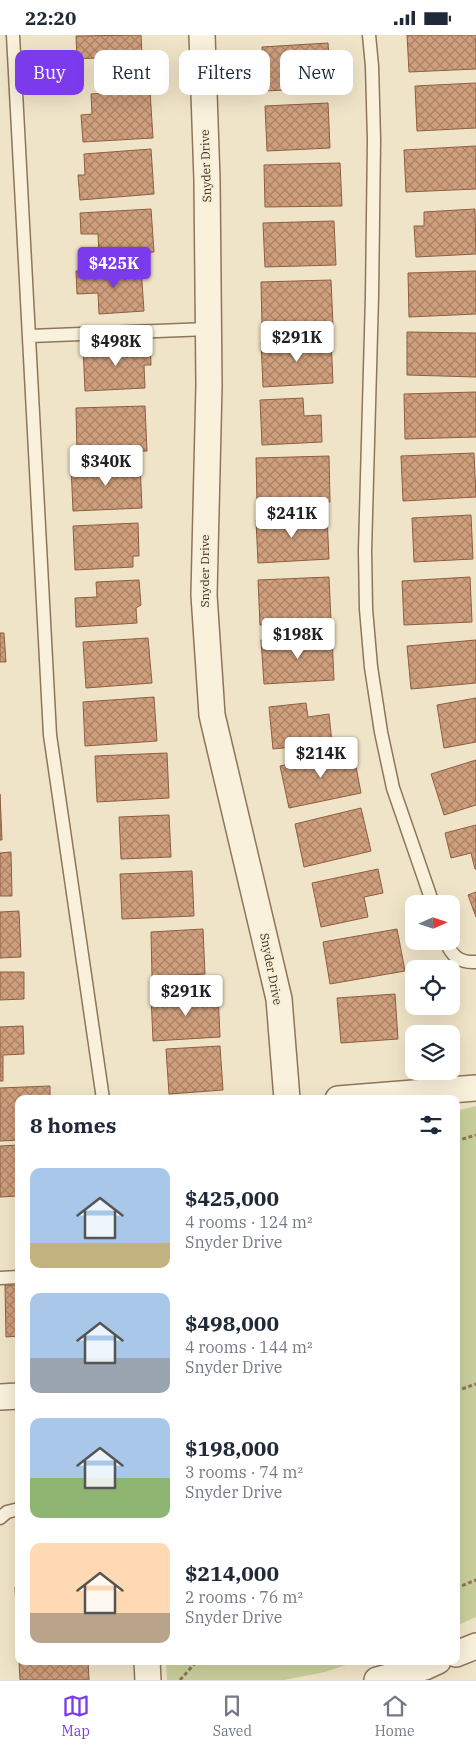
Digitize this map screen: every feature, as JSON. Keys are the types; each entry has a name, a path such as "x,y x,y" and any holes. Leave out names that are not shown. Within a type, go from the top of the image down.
{"street":[{"name":"Snyder Drive","path":"202,35 207,180 209,385 204,595 212,715 278,999 288,1095"},
{"path":"388,1095 476,1088"},
{"path":"0,1397 15,1396"},
{"path":"460,1652 476,1646"},
{"path":"147,1665 148,1680"},
{"path":"377,1680 431,1669"}],"lane":[{"path":"13,35 50,735 102,1095"},
{"path":"369,35 372,66 374,140 372,296 364,551 366,609 371,667 381,732 393,788 431,895"},
{"path":"30,336 208,329"},
{"path":"450,950 457,959 470,963 476,962"},
{"path":"0,1278 15,1277"},
{"path":"0,1518 7,1512 15,1510"}],"path":[{"path":"460,1140 476,1135"},
{"path":"460,1390 476,1384"},
{"path":"460,1587 476,1580"},
{"path":"180,1680 193,1665"}],"green space":[{"path":"476,1106 476,1617 460,1624 460,1110"},
{"path":"166,1665 346,1665 325,1672 284,1680 167,1680"}],"building":[{"path":"141,35 142,50 94,50 94,58 84,59 84,50 77,50 76,36"},
{"path":"407,35 476,35 476,69 409,72"},
{"path":"328,43 328,50 280,50 280,90 270,91 270,50 262,50 262,47"},
{"path":"476,83 476,128 417,131 415,86"},
{"path":"91,94 150,95 153,138 83,142 81,115 92,114"},
{"path":"328,103 330,148 267,151 265,106"},
{"path":"476,146 476,189 406,192 404,150"},
{"path":"151,149 154,194 80,200 78,175 85,175 84,154"},
{"path":"340,163 342,206 265,207 264,165"},
{"path":"151,209 154,252 99,255 98,234 81,234 80,213"},
{"path":"475,209 476,254 416,257 414,226 424,226 424,212"},
{"path":"334,221 336,265 265,267 263,223"},
{"path":"141,268 144,311 99,314 98,293 77,294 76,271"},
{"path":"476,271 476,314 409,317 408,273"},
{"path":"331,280 333,325 262,327 261,282"},
{"path":"407,332 476,333 476,377 407,375"},
{"path":"331,338 333,383 263,387 261,342"},
{"path":"150,344 151,365 144,365 145,388 85,391 83,347"},
{"path":"476,392 476,437 405,439 404,394"},
{"path":"303,398 304,416 321,415 322,442 262,445 260,400"},
{"path":"145,406 147,451 77,453 76,408"},
{"path":"474,453 476,497 403,501 401,456"},
{"path":"329,456 330,502 257,503 256,458"},
{"path":"140,463 142,508 73,511 71,466"},
{"path":"471,515 473,559 414,562 412,518"},
{"path":"327,516 329,559 258,563 256,520"},
{"path":"138,523 139,556 133,556 133,567 75,570 73,526"},
{"path":"329,577 331,621 260,625 258,580"},
{"path":"470,577 472,622 404,625 402,581"},
{"path":"139,580 141,605 136,608 137,623 76,627 75,598 97,597 96,582"},
{"path":"0,633 4,633 6,662 0,662"},
{"path":"332,636 334,680 264,684 261,640"},
{"path":"148,638 152,683 86,688 83,642"},
{"path":"476,640 476,683 411,689 407,646"},
{"path":"154,697 157,741 85,746 83,702"},
{"path":"476,698 476,742 444,748 437,705"},
{"path":"306,703 308,717 329,714 332,743 273,749 269,707"},
{"path":"353,751 361,793 289,808 280,766"},
{"path":"167,753 169,798 97,802 95,756"},
{"path":"476,760 476,805 444,815 431,774"},
{"path":"0,794 2,840 0,840"},
{"path":"361,808 371,851 304,867 295,824"},
{"path":"169,815 171,857 121,859 119,817"},
{"path":"476,825 475,869 471,853 451,858 445,833"},
{"path":"11,852 12,896 0,896 0,853"},
{"path":"378,869 383,893 364,897 368,917 321,927 312,883"},
{"path":"192,871 194,916 122,919 120,874"},
{"path":"476,892 476,917 468,895"},
{"path":"19,911 21,957 0,958 0,912"},
{"path":"203,929 205,974 152,977 151,932"},
{"path":"397,929 405,971 330,984 323,942"},
{"path":"0,972 24,972 24,999 0,1000"},
{"path":"218,992 220,1037 153,1041 151,996"},
{"path":"395,994 398,1039 341,1043 337,998"},
{"path":"23,1026 24,1054 3,1055 3,1081 0,1081 0,1027"},
{"path":"220,1046 223,1090 169,1094 166,1049"},
{"path":"50,1086 50,1095 15,1095 15,1140 0,1141 0,1088"},
{"path":"15,1145 15,1196 0,1197 0,1146"},
{"path":"5,1285 15,1285 15,1336 6,1337"},
{"path":"19,1665 88,1665 89,1680 20,1680"}]}
